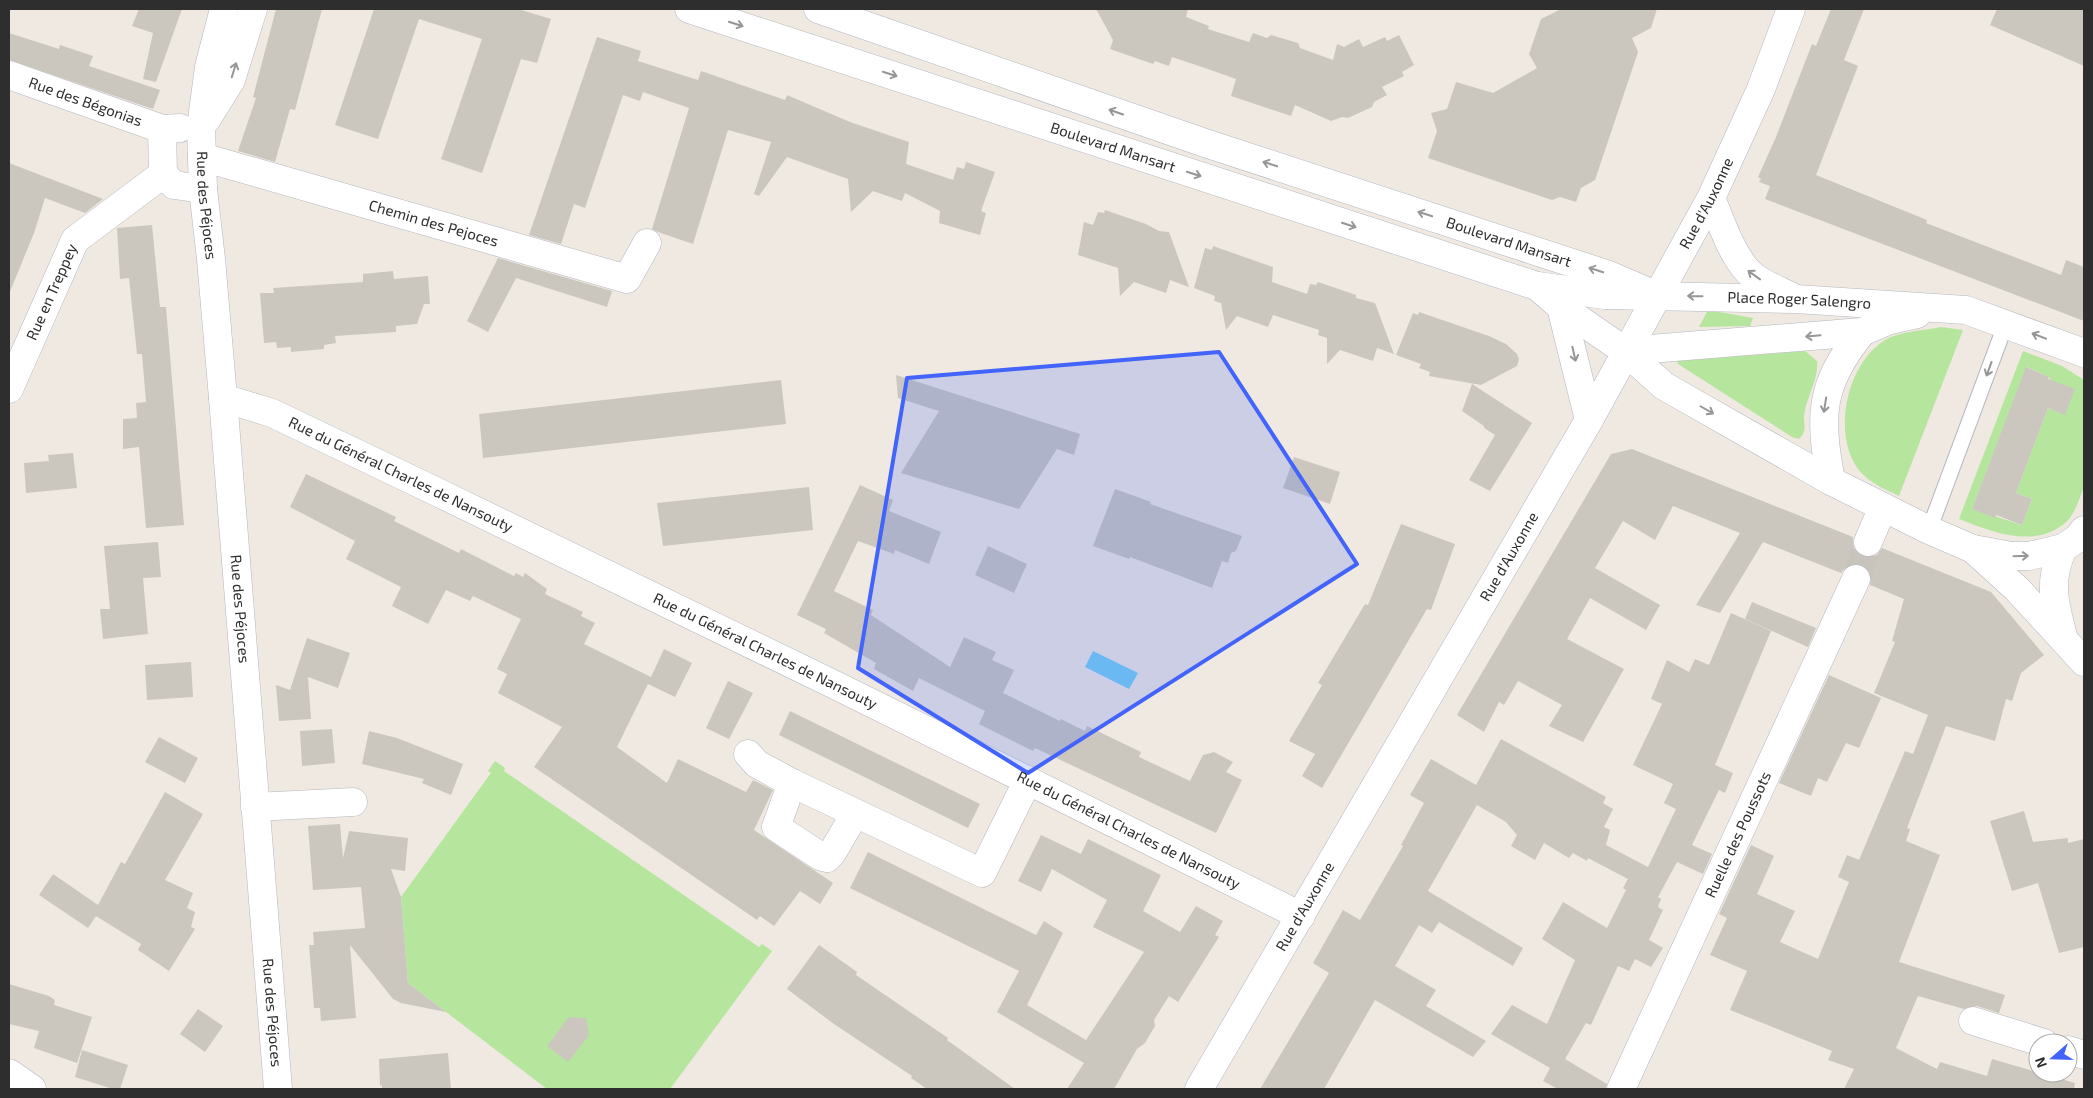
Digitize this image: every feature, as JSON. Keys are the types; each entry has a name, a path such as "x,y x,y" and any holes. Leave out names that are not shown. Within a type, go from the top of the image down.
{"street":[{"name":"Rue des Péjoces","path":"224,9 209,67 201,127 202,190 223,398 278,1089"},
{"path":"202,190 174,185 163,174 162,129 201,127 231,80 253,9"},
{"name":"Boulevard Mansart","path":"689,9 1537,286"},
{"name":"Boulevard Mansart","path":"818,9 1205,143 1609,275 1657,295"},
{"name":"Rue d'Auxonne","path":"1199,1089 1588,420 1711,198 1761,89 1791,9"},
{"name":"Rue des Bégonias","path":"9,75 162,129"},
{"name":"Chemin des Pejoces","path":"202,157 627,279 647,243"},
{"name":"Rue en Treppey","path":"9,389 74,240 163,174"},
{"path":"1711,198 1733,250 1746,270 1763,282 1796,299"},
{"path":"1537,286 1561,307 1625,351 1664,386 1831,481 1929,530 1973,549 2012,556 2029,556 2064,548 2078,538 2084,530"},
{"name":"Place Roger Salengro","path":"1537,286 1605,295 1796,299 1966,310 2006,323 2084,354"},
{"path":"1561,307 1588,420"},
{"name":"Place Roger Salengro","path":"1625,351 1862,332 1890,320 1940,309"},
{"name":"Place Roger Salengro","path":"1831,481 1823,434 1824,410 1828,388 1836,368 1862,332"},
{"name":"Rue du Général Charles de Nansouty","path":"223,398 272,413 290,421 1028,780 1301,916"},
{"path":"1868,542 1883,507"},
{"path":"2064,548 2057,563 2052,583 2055,608 2065,640"},
{"path":"1973,549 2017,589 2084,662"},
{"name":"Ruelle des Poussots","path":"1621,1089 1856,579"},
{"path":"748,754 757,764 792,783 982,873 1028,780"},
{"path":"792,783 776,828 820,856 827,858 832,853 855,814"},
{"path":"255,807 353,802"},
{"path":"1973,1021 2028,1038"},
{"path":"9,1073 32,1089"}],"lane":[{"path":"1929,530 2006,323"}],"highlighted area":[{"path":"1219,352 1357,564 1028,773 858,668 907,378"}],"green space":[{"path":"1708,310 1753,318 1750,326 1699,327"},
{"path":"1941,327 1963,330 1899,496 1872,482 1858,469 1850,454 1846,437 1847,401 1852,383 1860,367 1870,353 1882,342 1903,333"},
{"path":"1805,351 1817,361 1817,368 1805,409 1804,431 1799,439 1792,437 1678,364 1677,361"},
{"path":"2023,351 2062,366 2084,380 2084,486 2077,506 2069,520 2053,531 2027,537 1999,533 1959,519","holes":["2027,367 2049,377 2065,414 2048,408 2016,493 2032,499 2022,525 1972,509"]},
{"path":"495,761 505,768 504,771 759,947 762,944 772,951 670,1089 547,1089 408,983 401,897 491,773 488,771"}],"water":[{"path":"1093,651 1138,673 1129,689 1085,667"}],"building":[{"path":"139,9 182,9 156,82 143,79 153,33 132,26"},
{"path":"276,9 322,9 295,110 290,109 275,162 238,151 256,98 253,97"},
{"path":"374,9 518,9 551,19 537,63 521,59 482,173 441,159 482,39 419,19 378,139 335,125"},
{"path":"1096,9 1188,9 1186,17 1209,26 1208,29 1249,42 1253,33 1267,38 1271,35 1298,43 1300,48 1333,60 1337,44 1344,47 1359,39 1363,47 1385,37 1387,41 1399,35 1414,65 1402,72 1404,76 1382,87 1387,95 1374,102 1372,107 1348,118 1342,117 1331,121 1295,105 1291,116 1231,96 1236,79 1172,57 1169,66 1155,61 1153,64 1110,49 1113,40"},
{"path":"1561,9 1657,9 1651,28 1632,38 1638,52 1595,180 1581,188 1576,202 1560,197 1552,200 1428,158 1437,131 1431,113 1447,109 1456,82 1493,93 1537,68 1529,54 1541,19"},
{"path":"1831,9 1864,9 1844,60 1858,66 1816,175 1927,220 1926,223 2061,275 2066,260 2084,267 2084,321 1765,199 1770,186 1759,182 1761,179 1758,177 1776,137 1812,44 1816,46"},
{"path":"1997,9 2084,9 2084,66 1990,25"},
{"path":"9,33 59,49 60,45 93,56 89,66 160,90 153,109 9,60"},
{"path":"597,37 641,51 638,61 698,80 701,71 785,100 787,95 850,122 909,142 906,164 953,180 957,167 964,169 966,162 995,172 981,211 986,213 980,235 939,223 940,211 905,193 902,201 873,191 851,212 848,179 787,157 759,196 754,194 771,142 728,130 693,244 658,232 652,229 689,108 643,92 640,101 623,95 585,208 574,204 561,244 529,235"},
{"path":"9,163 103,199 85,213 45,198 34,233 9,294"},
{"path":"1105,210 1146,224 1159,231 1169,232 1189,287 1170,280 1166,293 1134,282 1120,296 1118,268 1078,255 1084,222 1093,225 1098,212 1104,213"},
{"path":"152,225 160,307 166,307 184,525 146,528 139,447 123,449 123,419 137,418 136,403 146,402 142,354 137,354 129,278 120,279 117,228"},
{"path":"1213,246 1273,267 1272,282 1307,294 1310,284 1316,285 1318,282 1356,295 1356,298 1375,303 1394,354 1377,348 1373,361 1340,350 1327,364 1327,338 1318,335 1319,330 1273,315 1268,327 1237,316 1226,330 1221,303 1214,301 1215,296 1194,288 1205,248 1212,250"},
{"path":"498,258 612,291 607,307 516,278 488,332 467,321"},
{"path":"393,271 394,279 428,276 430,304 424,304 417,324 396,326 396,332 335,336 336,343 324,345 324,349 291,352 291,347 277,348 276,342 264,343 260,293 274,293 273,288 363,282 363,274"},
{"path":"1419,312 1489,336 1506,344 1517,354 1519,359 1517,366 1481,385 1429,376 1430,372 1419,368 1421,364 1396,355 1413,313 1418,315"},
{"path":"2026,367 2049,377 2048,379 2075,389 2065,415 2048,408 2016,493 2032,499 2022,525 1996,515 1995,518 1972,509"},
{"path":"896,375 1080,434 1074,455 1057,449 1019,509 901,473 939,411 898,398"},
{"path":"781,380 786,424 483,458 479,414"},
{"path":"1472,384 1532,423 1490,491 1469,480 1495,435 1462,411"},
{"path":"1632,449 1853,537 1855,551 1862,556 1870,557 1877,555 1882,548 1991,592 2044,655 2021,673 2012,701 2006,699 1995,741 1946,726 1907,828 1910,829 1906,841 1940,855 1899,962 2005,995 1999,1013 1977,1006 1964,1009 1918,996 1896,1048 1937,1069 1940,1062 1987,1076 1992,1059 2028,1069 2028,1083 2075,1083 2074,1089 1844,1089 1854,1069 1828,1060 1832,1051 1730,1010 1747,971 1710,955 1727,918 1719,914 1751,845 1774,856 1757,894 1795,911 1780,942 1818,959 1849,882 1838,877 1847,855 1859,860 1905,751 1913,754 1928,715 1874,693 1895,642 1892,641 1904,599 1870,585 1871,577 1869,570 1863,565 1855,563 1847,566 1841,573 1763,542 1720,613 1696,605 1740,533 1673,506 1655,540 1623,521 1595,568 1660,605 1646,630 1590,598 1567,639 1624,669 1583,742 1549,726 1562,705 1518,681 1504,705 1499,702 1484,732 1457,715 1611,454"},
{"path":"73,453 77,488 26,493 24,463 49,461 48,455"},
{"path":"1294,457 1340,472 1330,504 1283,488"},
{"path":"306,474 396,517 394,521 459,553 461,549 514,576 516,573 523,577 525,573 547,589 545,594 583,612 581,616 595,623 584,644 651,677 664,649 692,663 675,697 648,684 617,747 667,783 678,759 746,792 753,780 773,790 754,830 833,883 820,904 800,891 774,926 760,916 757,920 534,767 562,727 498,693 507,674 497,669 521,619 473,596 470,601 446,590 428,624 392,606 401,587 346,559 355,541 290,507"},
{"path":"860,485 893,500 889,511 941,532 929,564 895,550 894,554 858,541 834,591 873,610 871,615 950,667 964,637 996,652 992,660 1014,670 1003,693 1085,731 1087,726 1141,752 1139,757 1190,781 1203,755 1214,752 1233,762 1226,772 1242,780 1216,833 1035,748 1033,751 979,724 985,711 919,678 913,691 874,669 876,663 824,633 826,629 797,615"},
{"path":"809,487 813,530 663,546 657,503"},
{"path":"1115,489 1151,502 1150,504 1242,536 1236,551 1231,553 1228,563 1222,561 1212,588 1130,557 1129,559 1093,546"},
{"path":"1401,524 1455,544 1431,610 1427,609 1322,788 1302,776 1315,754 1289,741 1322,685 1318,683 1365,604 1368,605"},
{"path":"158,542 161,577 143,578 148,634 103,639 100,609 110,609 104,546"},
{"path":"988,546 1027,564 1014,593 975,575"},
{"path":"1752,602 1816,628 1808,647 1745,619"},
{"path":"1731,613 1771,631 1715,765 1733,773 1725,793 1719,790 1692,845 1712,854 1703,874 1677,862 1658,897 1661,899 1658,907 1663,910 1649,940 1663,948 1651,967 1635,959 1629,971 1618,966 1591,1025 1586,1023 1565,1059 1607,1084 1606,1089 1558,1089 1543,1081 1550,1068 1491,1034 1512,1005 1547,1024 1575,960 1542,939 1563,902 1607,928 1626,890 1623,888 1628,879 1588,858 1587,861 1573,853 1569,858 1544,843 1535,860 1511,846 1517,835 1506,822 1477,805 1428,891 1523,948 1513,966 1439,922 1432,933 1419,925 1395,966 1436,990 1426,1006 1486,1041 1473,1057 1375,1000 1324,1089 1260,1089 1329,973 1313,963 1343,910 1360,920 1403,846 1401,845 1424,803 1410,795 1431,759 1476,785 1501,739 1606,797 1603,803 1613,809 1604,827 1610,830 1606,845 1648,867 1676,809 1664,803 1673,784 1633,765 1662,704 1651,699 1667,660 1689,672 1695,659 1709,665"},
{"path":"307,638 350,653 338,688 308,677 311,719 279,721 276,685 290,690"},
{"path":"191,662 193,697 147,700 145,665"},
{"path":"1829,675 1881,698 1859,748 1846,743 1827,782 1818,778 1811,796 1779,783"},
{"path":"728,681 753,693 729,739 706,728"},
{"path":"790,711 980,804 968,828 779,735"},
{"path":"332,729 335,763 302,766 300,731"},
{"path":"369,731 397,738 463,764 451,795 422,783 424,779 362,764"},
{"path":"159,737 198,758 185,783 145,762"},
{"path":"165,792 203,814 165,880 193,893 187,908 195,912 191,927 195,929 169,971 138,950 141,944 96,916 88,928 39,895 53,874 98,905 121,862 125,864"},
{"path":"2024,811 2033,842 2068,838 2068,843 2084,839 2084,947 2059,953 2038,883 2012,891 1990,821"},
{"path":"340,824 343,858 349,831 408,838 405,871 391,869 401,897 408,983 446,1012 401,1003 393,999 350,945 356,1018 321,1021 320,1008 314,1008 309,945 314,945 313,932 365,928 361,887 313,890 308,826"},
{"path":"1041,835 1081,854 1088,839 1161,875 1143,911 1180,932 1196,906 1223,921 1215,935 1219,937 1178,1002 1169,996 1154,1020 1155,1026 1145,1043 1137,1049 1114,1089 1067,1089 1084,1063 997,1012 1019,971 850,888 868,852 1036,935 1044,921 1063,933 1027,1005 1086,1040 1144,952 1093,927 1107,900 1052,869 1041,892 1018,881"},
{"path":"819,945 857,972 856,975 948,1038 947,1040 1015,1089 927,1089 911,1078 912,1076 834,1024 787,989"},
{"path":"9,984 49,996 55,1000 54,1005 92,1017 77,1063 34,1048 39,1031 9,1024"},
{"path":"198,1009 223,1026 205,1052 180,1034"},
{"path":"569,1017 586,1018 589,1035 568,1062 547,1046"},
{"path":"82,1050 128,1065 120,1089 113,1089 75,1077"},
{"path":"448,1053 451,1089 382,1089 382,1085 380,1086 379,1059"}],"tunnel":[{"path":"1856,579 1868,542"}]}
